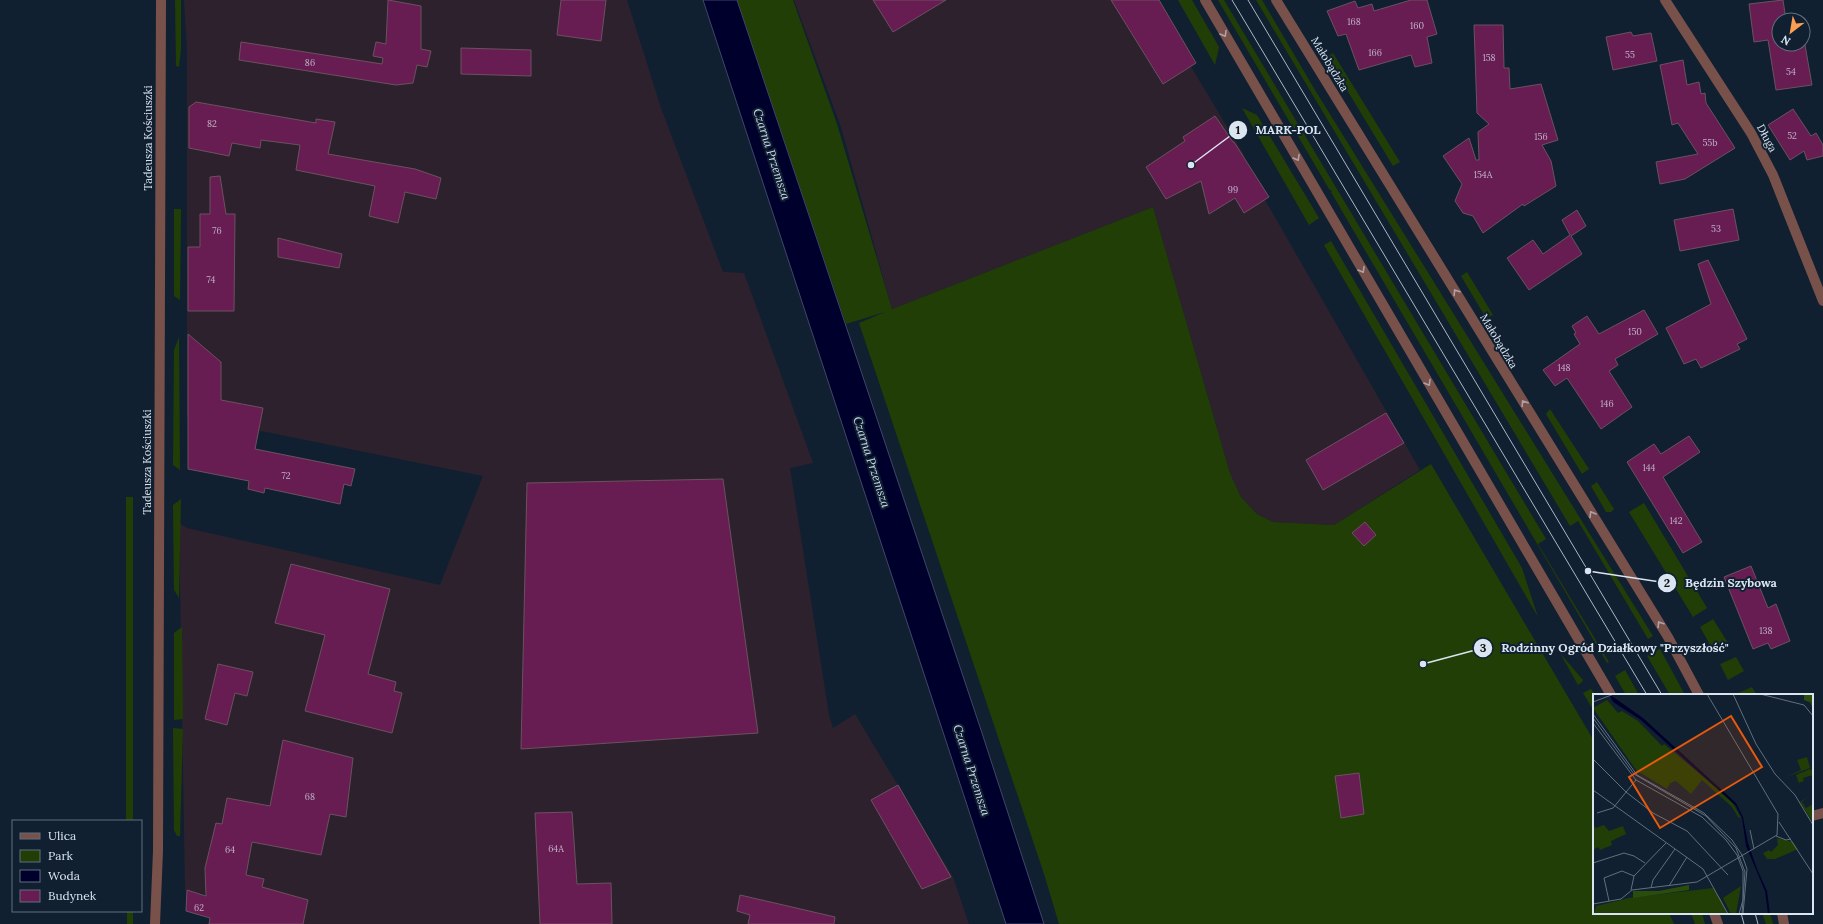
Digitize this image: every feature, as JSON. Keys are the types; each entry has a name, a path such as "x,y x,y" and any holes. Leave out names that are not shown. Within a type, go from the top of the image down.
{"street":[{"name":"Tadeusza Kościuszki","path":"155,924 158,851 161,0"},
{"path":"1205,0 1610,694"},
{"name":"Małobądzka","path":"1276,0 1668,637 1698,694"},
{"name":"Długa","path":"1665,0 1751,132 1773,175 1823,301"},
{"path":"1813,816 1823,813"},
{"path":"1714,914 1718,924"},
{"path":"1782,914 1784,924"}],"shaded area":[{"path":"184,0 627,0 661,108 723,272 744,273 813,463 790,468 829,715 833,728 855,714 953,877 969,924 287,924 216,896 185,890 179,523 187,528 440,585 483,476 187,416 187,50"},
{"path":"794,0 1151,0 1244,155 1241,158 1420,470 1334,525 1273,522 1257,514 1241,497 1230,473 1153,207 892,309 841,127"}],"green space":[{"path":"175,0 181,0 181,49 179,67 176,66"},
{"path":"737,0 793,0 837,124 892,309 1153,207 1230,473 1241,497 1257,514 1273,522 1334,525 1431,464 1593,739 1593,914 1669,914 1674,924 1059,924 1044,874 859,323 885,312 846,324"},
{"path":"1178,0 1192,0 1219,47 1215,65"},
{"path":"1218,0 1224,0 1546,539 1538,544 1609,662 1607,663 1349,223 1331,192 1332,191 1329,189"},
{"path":"1256,0 1262,0 1315,90 1653,636 1648,639 1578,521 1570,526"},
{"path":"1333,53 1400,162 1393,166 1327,57"},
{"path":"1242,108 1257,115 1319,218 1309,225"},
{"path":"174,209 181,209 180,300 174,296"},
{"path":"1331,241 1522,568 1538,617 1324,245"},
{"path":"1467,272 1493,315 1486,318 1461,276"},
{"path":"179,337 180,470 173,465 174,350"},
{"path":"1550,409 1589,469 1582,474 1546,414"},
{"path":"1597,482 1614,509 1611,512 1606,512 1591,486"},
{"path":"126,497 133,497 133,820 126,820"},
{"path":"181,499 179,598 174,590 173,505"},
{"path":"1644,503 1707,608 1693,617 1629,512"},
{"path":"1713,619 1728,643 1713,650 1700,627"},
{"path":"182,627 183,719 174,720 174,633"},
{"path":"1660,649 1684,694 1669,694 1647,656"},
{"path":"1560,653 1583,680 1578,685"},
{"path":"1736,657 1744,671 1728,680 1720,664"},
{"path":"1625,670 1638,694 1625,694 1615,676"},
{"path":"1752,687 1756,694 1736,694"},
{"path":"1591,689 1595,694 1593,694 1593,709 1583,693"},
{"path":"173,728 183,729 180,836 177,836 174,830"},
{"path":"127,912 133,912 133,924 127,924"},
{"path":"1691,914 1702,914 1705,924 1695,924"},
{"path":"1762,914 1770,914 1773,924 1766,924"}],"water":[{"name":"Czarna Przemsza","path":"703,0 737,0 981,730 1044,924 1006,924"}],"building":[{"path":"388,0 421,6 421,49 431,51 427,67 417,65 413,83 396,85 239,60 241,42 382,64 383,58 373,56 376,42 386,44"},
{"path":"561,0 606,0 601,41 557,35"},
{"path":"873,0 946,0 893,32"},
{"path":"1111,0 1159,0 1196,63 1163,84"},
{"path":"1411,0 1427,0 1437,34 1427,37 1432,63 1415,67 1411,55 1359,70 1346,34 1338,36 1327,11 1355,1 1358,8 1372,4 1374,11"},
{"path":"1783,0 1785,12 1771,12 1771,52 1806,52 1812,85 1776,90 1768,40 1754,42 1749,4"},
{"path":"1474,25 1503,25 1504,68 1509,68 1510,89 1541,84 1558,140 1542,145 1551,161 1556,186 1524,206 1523,204 1483,233 1473,216 1463,213 1455,201 1462,184 1443,156 1469,138 1476,160 1479,160 1478,132 1489,124 1477,113"},
{"path":"1631,32 1633,36 1651,33 1657,61 1613,70 1606,37"},
{"path":"461,48 531,50 531,76 461,74"},
{"path":"1683,60 1687,85 1699,82 1701,94 1705,93 1706,103 1735,148 1685,179 1660,184 1656,162 1698,154 1678,123 1672,125 1660,65"},
{"path":"196,102 316,123 316,119 335,122 328,154 415,169 441,178 436,199 405,192 398,223 369,216 375,186 296,170 300,145 261,140 260,148 232,143 229,156 189,148 189,107"},
{"path":"1793,109 1811,136 1816,133 1823,145 1823,156 1807,160 1804,151 1790,160 1768,125"},
{"path":"1215,116 1234,142 1269,197 1244,213 1235,198 1209,214 1201,181 1166,199 1146,167 1185,141 1183,137"},
{"path":"220,176 226,214 235,214 234,311 188,311 188,247 200,247 200,214 210,214 210,177"},
{"path":"1733,209 1739,240 1680,251 1674,220"},
{"path":"1577,210 1586,226 1571,236 1582,254 1529,290 1507,258 1533,240 1543,254 1570,235 1562,220"},
{"path":"278,238 342,254 339,268 278,257"},
{"path":"1708,260 1747,339 1737,344 1740,349 1701,368 1696,359 1684,364 1666,328 1711,304 1698,264"},
{"path":"1644,310 1658,334 1615,359 1618,365 1609,371 1632,407 1601,429 1567,378 1555,386 1543,370 1580,344 1574,334 1576,333 1572,326 1587,316 1599,334"},
{"path":"188,334 221,362 221,400 263,408 255,449 355,469 351,486 344,484 340,504 265,488 264,493 248,489 249,481 188,469"},
{"path":"1386,413 1404,443 1323,490 1306,460"},
{"path":"1689,436 1700,452 1663,477 1702,542 1683,553 1627,462 1654,444 1661,454"},
{"path":"723,479 758,733 521,749 527,483"},
{"path":"1365,522 1376,535 1364,546 1352,533"},
{"path":"291,564 390,589 368,674 396,682 394,691 402,693 392,733 305,711 325,635 275,623"},
{"path":"1751,566 1768,608 1776,604 1790,641 1771,649 1768,643 1753,649 1724,577"},
{"path":"218,664 253,672 247,696 235,693 227,725 205,719"},
{"path":"283,740 353,758 346,817 330,814 321,855 252,842 246,875 264,879 262,887 308,900 303,924 209,924 210,918 186,911 187,890 206,896 205,868 216,823 222,824 227,798 270,806"},
{"path":"1359,773 1364,814 1341,818 1335,776"},
{"path":"898,785 951,877 922,889 871,800"},
{"path":"572,812 577,884 611,883 612,924 540,924 535,813"},
{"path":"740,895 835,917 834,924 748,924 750,915 737,911"}],"tram line":[{"path":"1232,0 1646,694"},
{"path":"1248,0 1661,694"},
{"path":"1741,914 1744,924"},
{"path":"1755,914 1758,924"}],"place":[{"name":"MARK-POL","path":"1191,165"},
{"name":"Będzin Szybowa","path":"1588,571"},
{"name":"Rodzinny Ogród Działkowy \"Przyszłość\"","path":"1423,664"}]}
